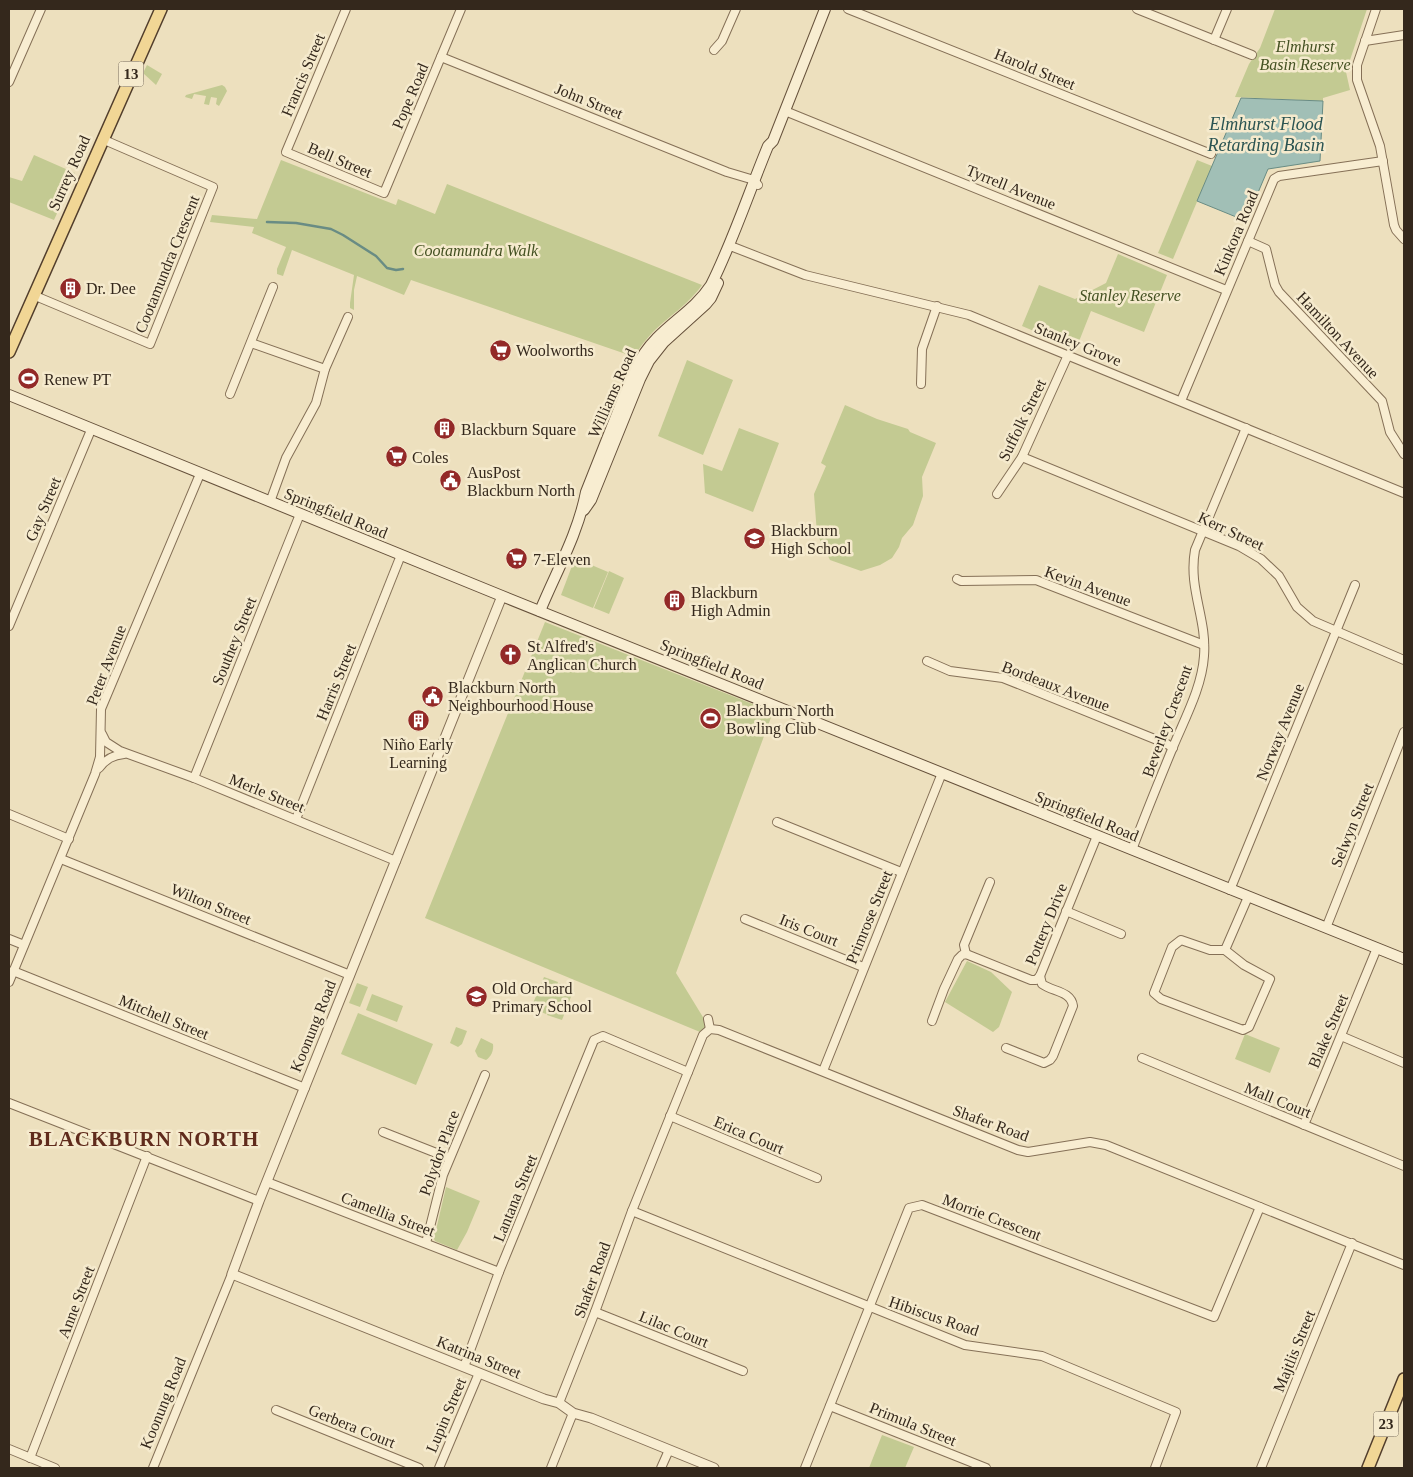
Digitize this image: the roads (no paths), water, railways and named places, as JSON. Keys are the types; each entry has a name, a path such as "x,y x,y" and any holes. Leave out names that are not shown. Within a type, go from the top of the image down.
{"main road":[{"name":"Surrey Road","path":"9,352 161,9"},
{"name":"Williams Road","path":"608,448 622,424 640,379 655,352 672,333 696,314 714,286 757,179 773,148 773,141 825,9"},
{"name":"Williams Road","path":"540,611 582,512 586,492 597,476 608,448 618,413 634,371 656,338 708,297"},
{"name":"Springfield Road","path":"9,396 1404,959"},
{"path":"618,413 622,424"},
{"name":"23","path":"1368,1468 1404,1379"}],"street":[{"path":"9,82 41,9"},
{"name":"Francis Street","path":"286,152 346,9"},
{"name":"Pope Road","path":"384,193 461,9"},
{"path":"714,50 722,41 736,9"},
{"name":"Harold Street","path":"848,9 1211,154"},
{"path":"1137,9 1252,56"},
{"path":"1214,40 1227,9"},
{"path":"1376,9 1357,65 1357,80 1383,161 1394,225 1404,239"},
{"path":"1366,41 1404,35"},
{"name":"John Street","path":"441,57 727,172 757,179"},
{"name":"Tyrrell Avenue","path":"785,111 1226,290"},
{"name":"Cootamundra Crescent","path":"33,295 150,344 213,187 102,139"},
{"name":"Bell Street","path":"286,152 384,193"},
{"name":"Kinkora Road","path":"1180,401 1274,179 1279,176 1383,161"},
{"name":"Hamilton Avenue","path":"1248,241 1266,249 1278,292 1382,401 1390,432 1404,454"},
{"name":"Stanley Grove","path":"731,246 805,276 969,315 1404,493"},
{"path":"230,394 273,287"},
{"path":"921,384 922,349 937,306"},
{"path":"270,502 286,458 316,403 326,369 348,317"},
{"path":"251,342 326,369"},
{"name":"Suffolk Street","path":"997,494 1022,457 1068,355"},
{"name":"Beverley Crescent","path":"1132,850 1197,687 1204,658 1204,645 1203,622 1195,595 1192,566 1195,550 1246,428"},
{"name":"Gay Street","path":"9,626 92,430"},
{"name":"Kerr Street","path":"1022,457 1239,546 1261,559 1279,576 1297,607 1313,621 1404,660"},
{"name":"Peter Avenue","path":"9,982 95,774 100,757 100,709 200,474"},
{"name":"Southey Street","path":"194,778 300,514"},
{"name":"Harris Street","path":"296,819 401,555"},
{"name":"Kevin Avenue","path":"957,579 961,581 1036,580 1204,645"},
{"name":"Norway Avenue","path":"1230,890 1355,585"},
{"name":"Koonung Road","path":"153,1468 502,596"},
{"name":"Bordeaux Avenue","path":"927,661 950,670 1004,678 1173,748"},
{"name":"Merle Street","path":"101,731 106,742 126,754 194,778 396,861"},
{"name":"Selwyn Street","path":"1326,928 1404,732"},
{"path":"95,774 106,760 115,755 126,754"},
{"name":"Primrose Street","path":"823,1071 942,773"},
{"path":"9,814 68,839"},
{"path":"777,822 901,872"},
{"name":"Pottery Drive","path":"966,954 1031,980 1036,980 1040,976 1097,836"},
{"name":"Wilton Street","path":"61,859 350,975"},
{"path":"932,1021 958,958 966,954 964,945 990,882"},
{"path":"1224,950 1248,897"},
{"path":"1066,911 1121,934"},
{"name":"Iris Court","path":"745,919 863,967"},
{"path":"9,940 24,946"},
{"path":"1181,940 1210,950 1224,950 1244,966 1270,979 1249,1026 1243,1030 1161,999 1154,993 1172,947 1181,940"},
{"name":"Blake Street","path":"1304,1125 1377,948"},
{"name":"Mitchell Street","path":"13,971 305,1088"},
{"path":"1006,1048 1044,1063 1053,1056 1073,1006 1072,1000 1067,995 1042,984 1040,976"},
{"path":"708,1019 710,1029"},
{"name":"Shafer Road","path":"559,1403 670,1116 703,1035 710,1029 719,1030 1018,1150 1028,1152 1090,1142 1106,1145 1404,1265"},
{"name":"Lantana Street","path":"464,1367 499,1272 594,1040 602,1036 688,1072"},
{"path":"1340,1036 1404,1063"},
{"name":"Mall Court","path":"1142,1058 1404,1166"},
{"name":"Polydor Place","path":"426,1243 443,1175 485,1074"},
{"path":"9,1105 147,1156 259,1201"},
{"name":"Erica Court","path":"670,1116 818,1178"},
{"path":"383,1132 449,1158"},
{"name":"Anne Street","path":"30,1458 147,1156"},
{"name":"Camellia Street","path":"267,1182 499,1272"},
{"name":"Morrie Crescent","path":"805,1468 908,1208 922,1205 1214,1317 1260,1207"},
{"name":"Hibiscus Road","path":"632,1211 965,1345 1042,1356 1176,1412 1155,1468"},
{"name":"Majtlis Street","path":"1261,1468 1352,1244"},
{"name":"Katrina Street","path":"232,1274 544,1399 559,1403 574,1414 591,1418 714,1468"},
{"name":"Lilac Court","path":"595,1312 743,1371"},
{"name":"Lupin Street","path":"439,1468 479,1373"},
{"name":"Primula Street","path":"830,1406 986,1468"},
{"name":"Gerbera Court","path":"276,1410 418,1468"},
{"path":"551,1468 574,1414"},
{"path":"9,1449 55,1468"},
{"path":"661,1468 669,1450"}],"water":[{"name":"Elmhurst Flood Retarding Basin","path":"1241,98 1323,101 1320,161 1268,169 1246,221 1197,201"}],"waterway":[{"path":"267,222 296,223 331,229 376,256 387,268 403,269"}],"place":[{"name":"Dr. Dee","path":"70,288"},
{"name":"Woolworths","path":"500,350"},
{"name":"Renew PT","path":"28,379"},
{"name":"Blackburn Square","path":"445,429"},
{"name":"Coles","path":"396,457"},
{"name":"AusPost Blackburn North","path":"451,481"},
{"name":"Blackburn High School","path":"755,539"},
{"name":"7-Eleven","path":"517,559"},
{"name":"Blackburn High Admin","path":"675,601"},
{"name":"St Alfred's Anglican Church","path":"511,655"},
{"name":"Blackburn North Neighbourhood House","path":"432,696"},
{"name":"Blackburn North Bowling Club","path":"710,719"},
{"name":"Niño Early Learning","path":"418,720"},
{"name":"Old Orchard Primary School","path":"476,997"}],"district":[{"name":"BLACKBURN NORTH","path":"144,1139"}],"park label":[{"name":"Elmhurst Basin Reserve","path":"1305,55"},
{"name":"Cootamundra Walk","path":"476,250"},
{"name":"Stanley Reserve","path":"1130,295"}]}
